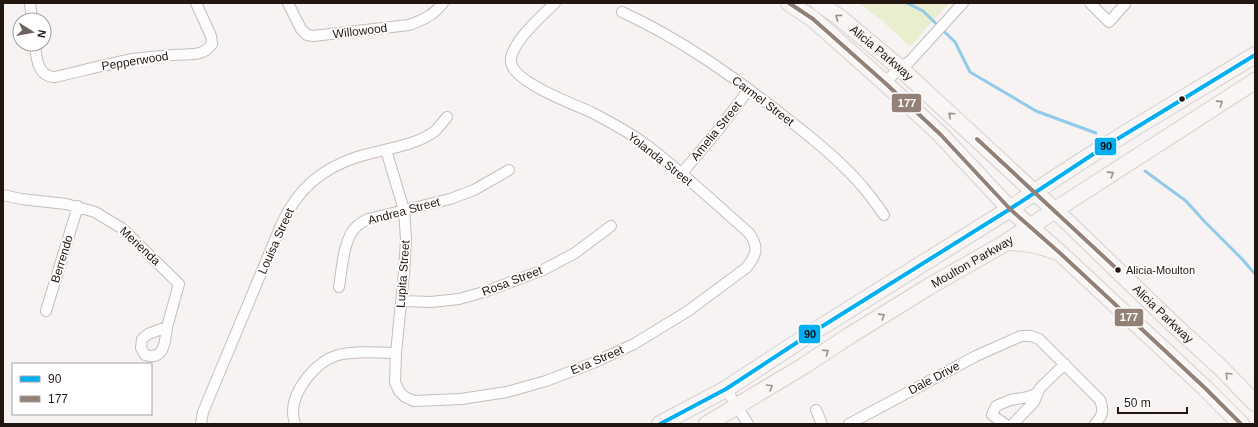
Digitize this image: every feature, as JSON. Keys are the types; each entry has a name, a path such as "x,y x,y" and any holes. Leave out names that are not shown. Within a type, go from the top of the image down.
{"main road":[{"name":"Alicia Parkway","path":"789,3 813,20 884,82 940,134 1010,209 1031,226 1205,388 1241,424"},
{"name":"Alicia Parkway","path":"819,3 839,17 900,68 1055,210 1173,324 1220,367 1255,403"},
{"name":"Moulton Parkway","path":"660,424 726,389 813,332 1010,209 1133,129 1255,55"},
{"name":"Moulton Parkway","path":"707,424 802,367 924,290 1007,242 1255,81"},
{"path":"1007,242 1041,245 1061,254"}],"street":[{"name":"Pepperwood","path":"37,52 40,68 49,77 55,77 135,59 176,54 201,53 208,50 212,44 211,36 196,3"},
{"name":"Willowood","path":"288,3 301,29 307,35 313,36 409,25 421,21 431,15 443,3"},
{"name":"Yolanda Street","path":"555,3 524,34 512,53 511,61 513,69 519,76 533,85 590,112 647,145 682,173 749,233 754,240 756,248"},
{"path":"884,82 910,61 962,3"},
{"path":"1090,3 1109,22 1126,3"},
{"name":"Carmel Street","path":"622,12 650,24 749,89 804,132 844,167 862,185 884,215"},
{"name":"Amelia Street","path":"682,173 719,129 749,89"},
{"name":"Louisa Street","path":"200,424 203,412 289,209 302,191 331,168 357,157 421,139 435,131 447,118"},
{"name":"Lupita Street","path":"386,150 404,210 406,239 402,301 396,353 395,382 399,391 405,397"},
{"name":"Andrea Street","path":"340,287 342,264 348,239 356,226 368,219 450,199 474,190 509,170"},
{"name":"Merienda","path":"3,195 21,199 78,206 95,212 123,228 179,284 167,327"},
{"name":"Berrendo","path":"46,311 78,206"},
{"name":"Rosa Street","path":"402,301 431,302 452,300 484,292 543,270 576,253 611,226"},
{"name":"Eva Street","path":"405,397 414,400 462,399 507,392 546,381 593,364 634,344 688,311 746,268 753,260 756,248"},
{"name":"Dale Drive","path":"849,424 976,356 1022,336 1039,338 1065,364"},
{"path":"295,424 292,411 297,392 307,377 319,366 337,355 356,352 396,353"},
{"path":"1014,424 1031,406 1040,388 1065,364 1100,400 1103,409 1101,418 1095,424"},
{"path":"726,389 748,424"},
{"path":"1005,424 992,415 996,406 1010,400 1028,397 1037,393"},
{"path":"816,410 822,424"}],"green space":[{"path":"859,3 949,3 910,46"}],"waterway":[{"path":"907,3 923,11 955,42 970,72 1036,111 1096,133"},
{"path":"1145,171 1186,201 1255,274"}],"transit line":[{"name":"177","path":"789,3 813,19 940,134 1010,209 1061,254 1205,388 1241,424"},
{"name":"90","path":"660,424 726,389 813,332 1010,209 1101,149 1255,55"},
{"name":"177","path":"977,139 1118,270"}],"place":[{"name":"Alicia-Moulton","path":"1118,270"}]}
